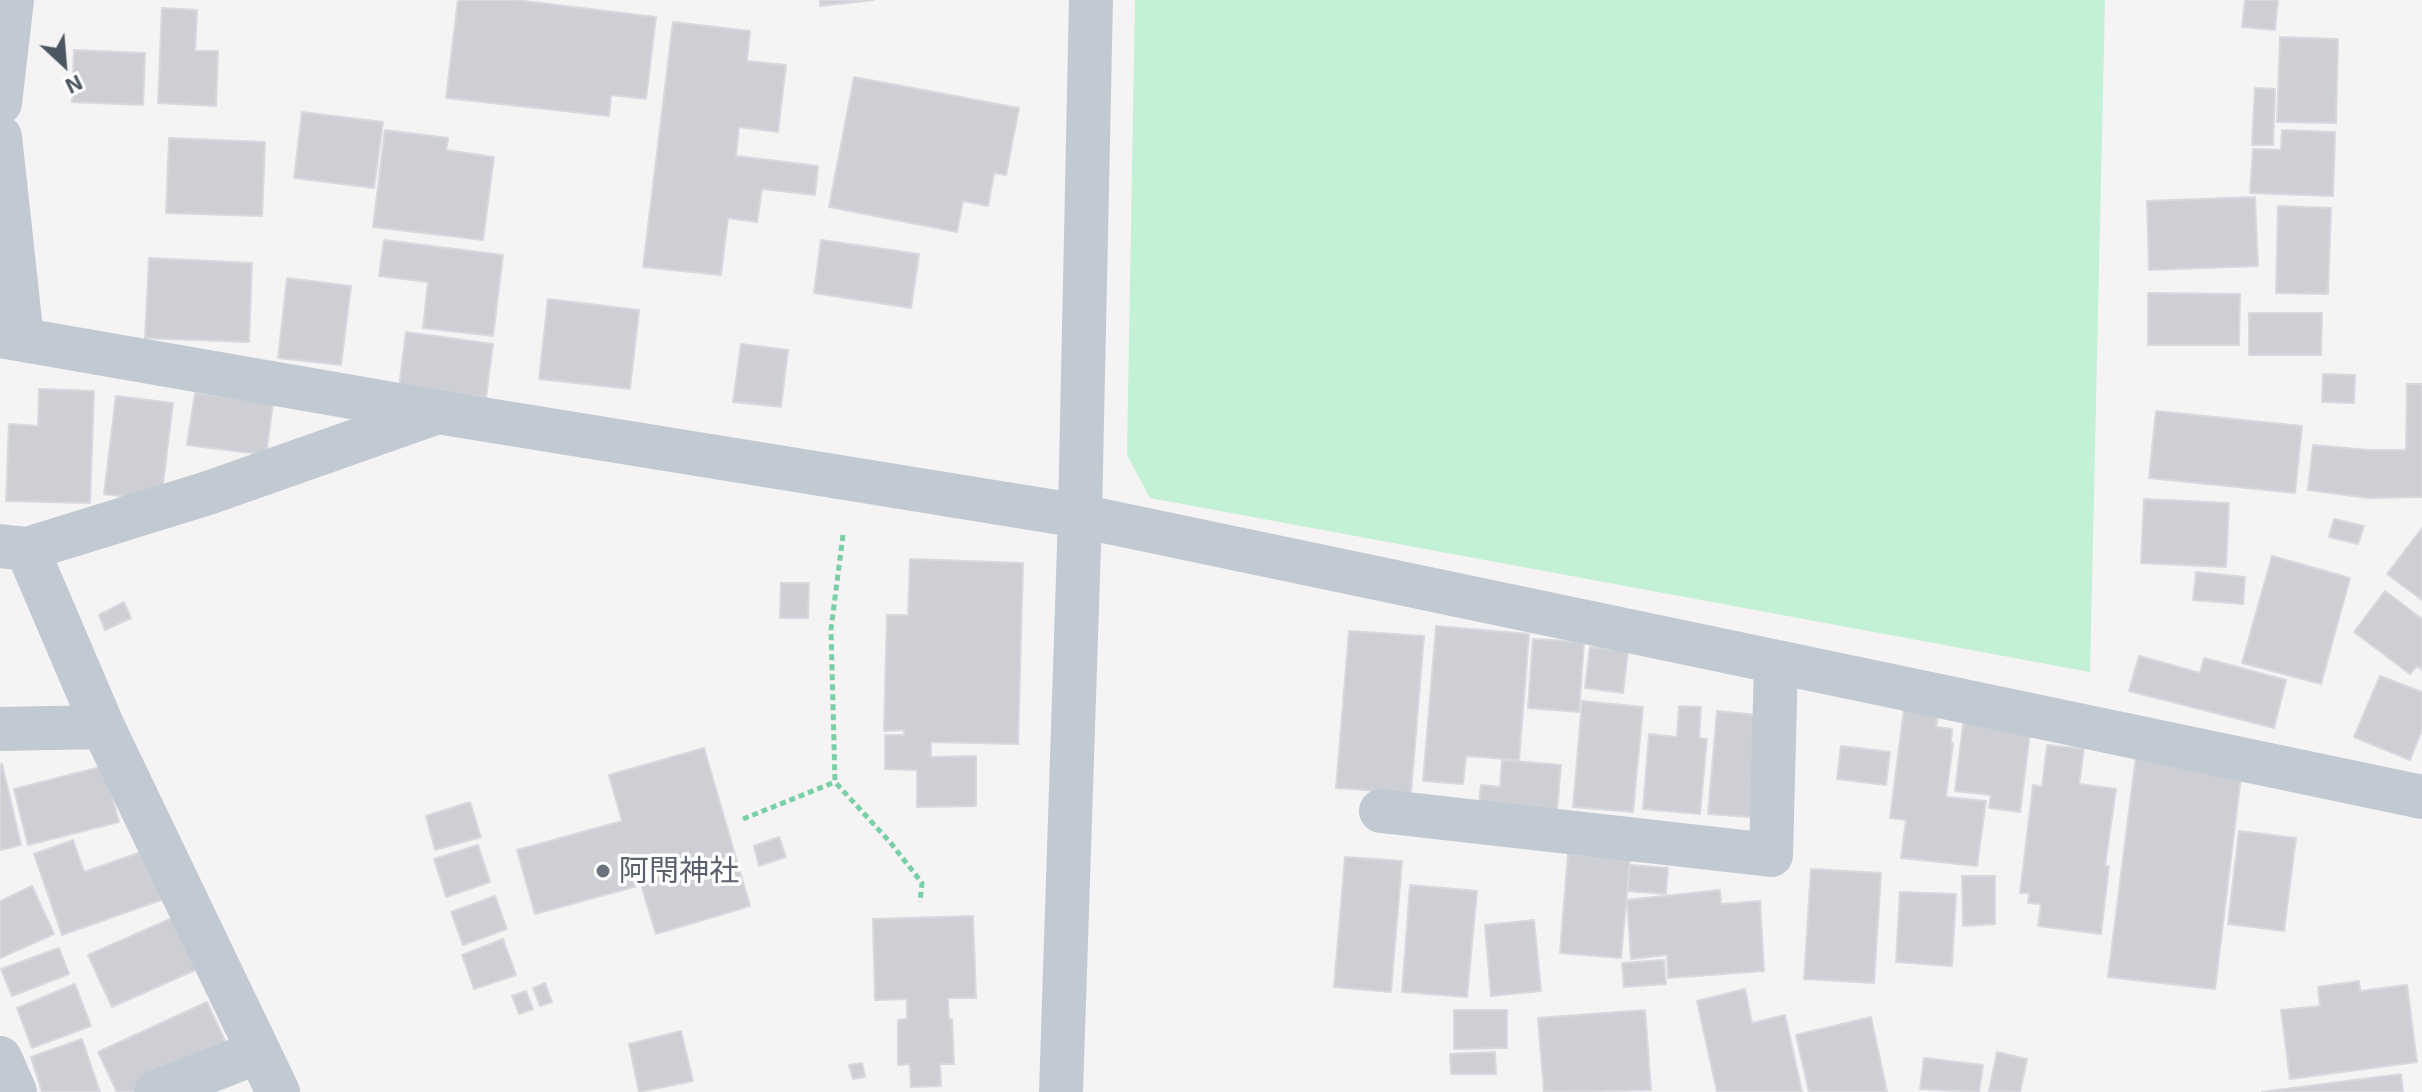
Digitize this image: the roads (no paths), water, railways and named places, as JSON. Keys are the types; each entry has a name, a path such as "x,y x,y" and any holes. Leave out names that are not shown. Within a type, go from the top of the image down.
{"street":[{"path":"0,103 12,0"},
{"path":"1061,1092 1080,516 1091,0"},
{"path":"0,137 11,338 438,412 1080,516 2422,797"},
{"path":"278,1092 14,548 208,493 438,412"},
{"path":"1381,811 1771,855 1776,662"},
{"path":"0,729 103,727"},
{"path":"156,1092 258,1052"},
{"path":"0,1058 15,1092"}],"place":[{"name":"阿閇神社","path":"603,871"}]}
